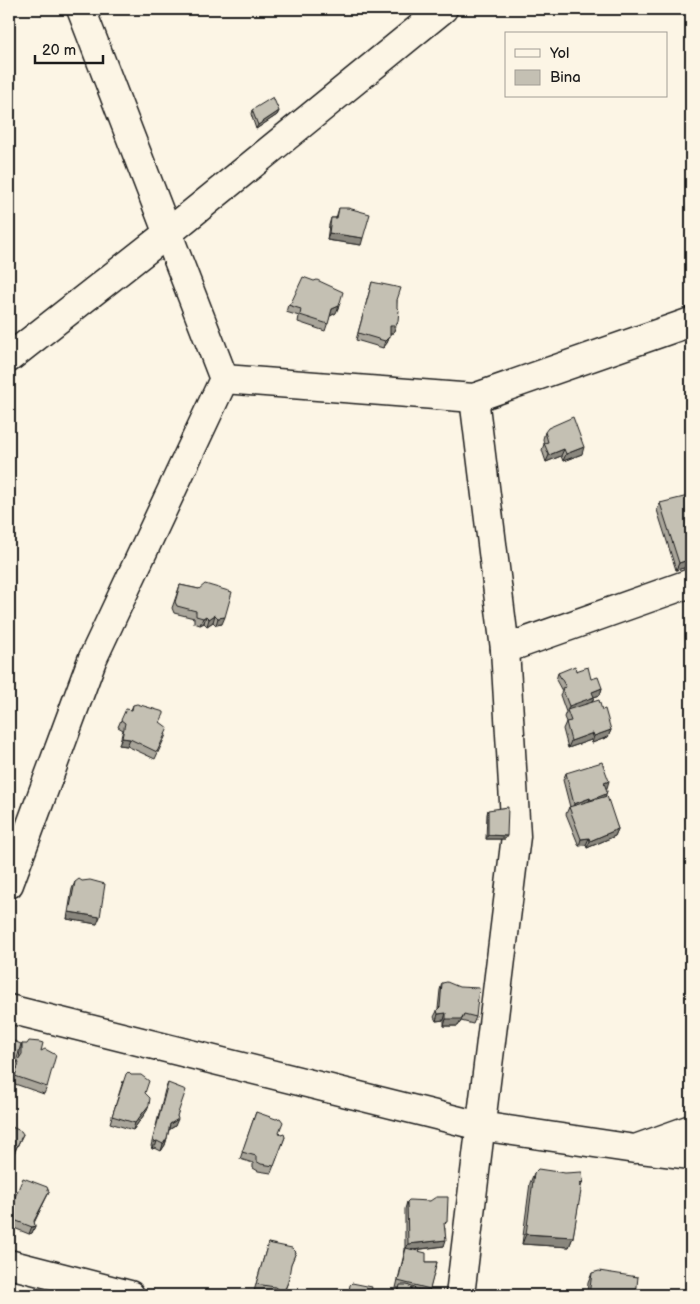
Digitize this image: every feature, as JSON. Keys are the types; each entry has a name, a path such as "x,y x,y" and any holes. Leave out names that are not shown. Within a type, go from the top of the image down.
{"street":[{"path":"9,884 92,660 224,379 81,9"},
{"path":"9,358 168,233 444,9"},
{"path":"224,379 474,398 691,322"},
{"path":"460,1295 516,836 506,650 474,398"},
{"path":"506,650 691,583"},
{"path":"9,1009 480,1126 691,1156"},
{"path":"635,1148 691,1129"},
{"path":"9,1264 130,1295"}],"building":[{"path":"273,97 279,111 258,125 252,110"},
{"path":"339,208 348,208 370,214 363,238 329,233 331,218 337,218"},
{"path":"303,277 314,281 317,280 343,292 339,306 332,309 328,324 300,315 301,309 288,305 291,303"},
{"path":"372,282 401,288 397,300 397,308 399,310 398,321 395,326 390,326 390,336 385,341 358,333"},
{"path":"573,417 584,447 566,454 564,449 549,455 544,443 548,442 545,432 548,428"},
{"path":"688,496 691,507 691,559 679,563 660,503"},
{"path":"205,584 232,592 225,617 218,618 215,615 209,619 206,616 203,618 196,616 196,611 177,606 175,602 180,585 199,589"},
{"path":"575,666 576,671 588,667 591,679 598,677 602,688 592,692 594,697 569,706 562,688 566,687 558,673"},
{"path":"599,700 602,710 605,709 611,730 594,736 593,733 571,741 566,722 571,721 567,710"},
{"path":"137,704 164,712 160,722 168,728 157,752 130,739 122,738 125,723 121,720 126,709 132,710 133,705"},
{"path":"602,762 609,781 604,783 607,791 606,794 574,804 566,773"},
{"path":"607,796 618,829 590,841 589,838 581,839 569,807"},
{"path":"508,807 507,836 488,835 488,810"},
{"path":"79,879 105,884 100,917 69,912 75,882"},
{"path":"447,982 459,987 479,988 476,1017 464,1014 461,1019 446,1019 446,1013 438,1014 437,1010 440,1007 442,983"},
{"path":"9,1039 21,1044 12,1077 9,1076"},
{"path":"29,1041 43,1043 41,1051 45,1049 56,1055 47,1087 15,1076 19,1063 18,1060 22,1054 22,1044 27,1044"},
{"path":"128,1072 131,1075 141,1075 149,1081 145,1093 150,1098 149,1105 135,1123 112,1116"},
{"path":"168,1083 186,1090 177,1116 178,1119 170,1124 167,1138 163,1144 157,1141 154,1142 153,1139"},
{"path":"256,1112 276,1119 280,1118 283,1122 279,1132 281,1135 284,1134 285,1137 274,1166 261,1164 256,1161 256,1156 242,1152"},
{"path":"9,1126 21,1131 23,1134 9,1162"},
{"path":"538,1169 565,1173 582,1172 583,1181 580,1184 581,1191 573,1237 526,1234 534,1173"},
{"path":"23,1178 47,1187 49,1192 34,1221 35,1226 32,1227 9,1218 9,1211"},
{"path":"436,1197 448,1197 447,1222 444,1223 446,1240 408,1244 407,1202 409,1200 430,1201"},
{"path":"268,1243 292,1248 296,1252 291,1264 288,1282 285,1289 280,1291 275,1287 256,1284"},
{"path":"406,1248 426,1253 426,1262 437,1262 430,1289 398,1281"},
{"path":"599,1271 638,1277 636,1295 589,1295 592,1273"},
{"path":"352,1283 372,1287 370,1295 348,1295"},
{"path":"400,1285 407,1285 419,1290 428,1290 428,1295 398,1295"}]}
